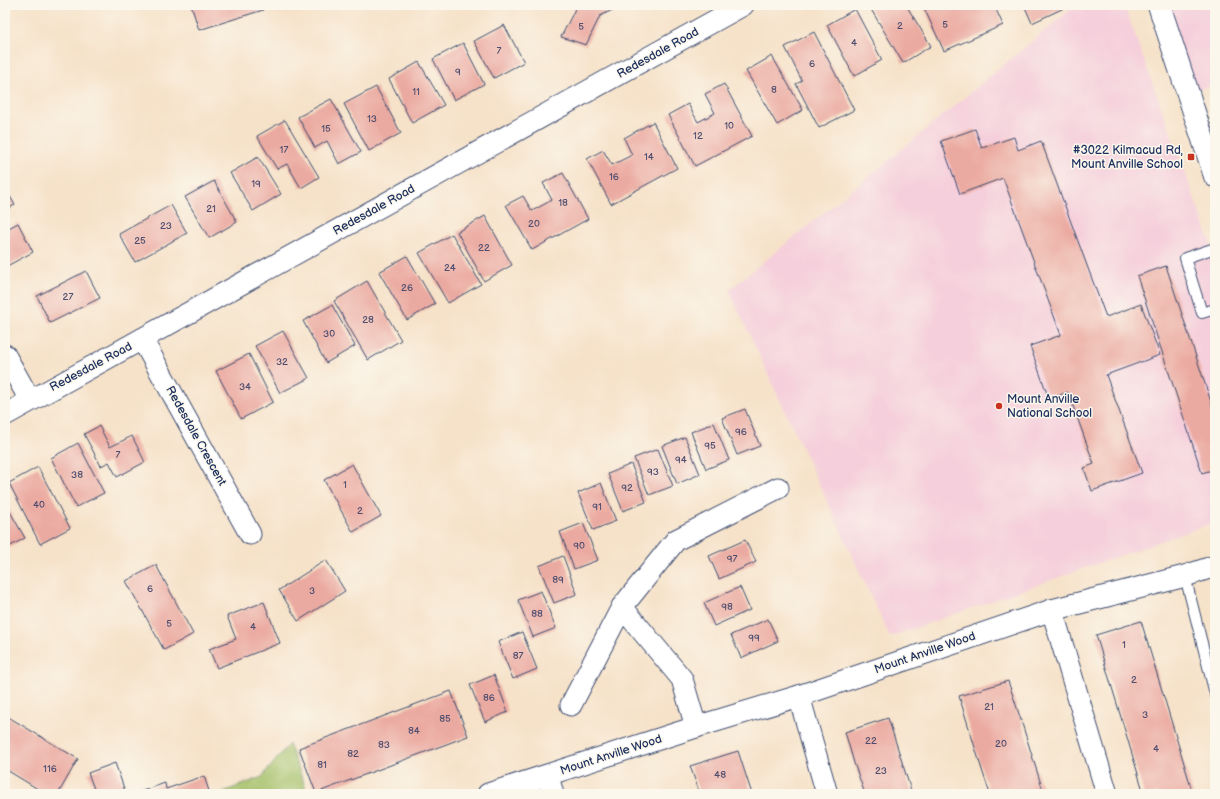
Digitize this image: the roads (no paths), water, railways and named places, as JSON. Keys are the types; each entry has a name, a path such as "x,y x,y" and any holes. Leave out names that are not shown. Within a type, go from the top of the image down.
{"main road":[{"path":"1159,5 1215,176"}],"street":[{"name":"Redesdale Road","path":"5,414 743,5"},
{"name":"Redesdale Crescent","path":"142,339 250,534"},
{"path":"5,355 30,400"},
{"path":"571,705 622,607 676,540 778,488"},
{"name":"Mount Anville Wood","path":"488,794 551,785 696,727 799,696 1052,610 1184,576 1215,566"},
{"path":"622,607 682,678 696,727"},
{"path":"1052,610 1107,794"},
{"path":"799,696 826,794"}],"lane":[{"path":"1215,248 1185,258 1202,314 1215,309"},
{"path":"1184,576 1215,694"}],"place":[{"name":"#3022 Kilmacud Rd, Mount Anville School","path":"1191,157"},
{"name":"Mount Anville National School","path":"999,406"}]}
